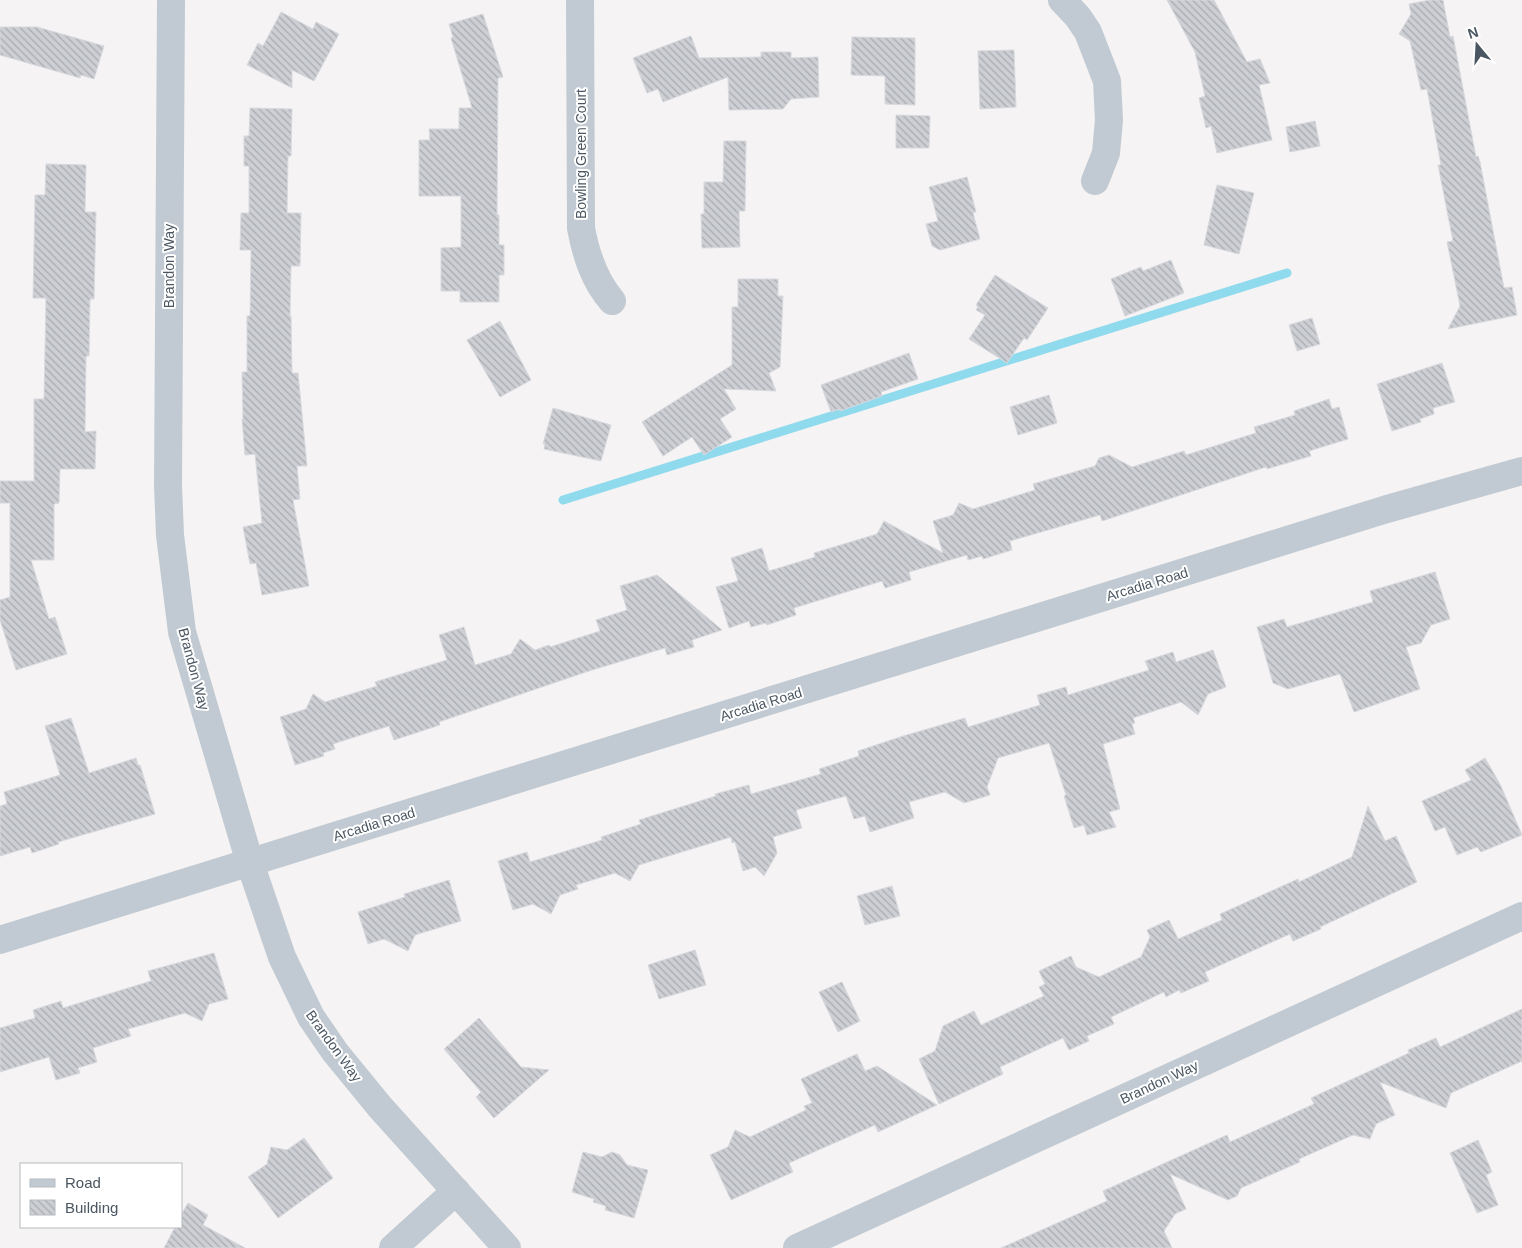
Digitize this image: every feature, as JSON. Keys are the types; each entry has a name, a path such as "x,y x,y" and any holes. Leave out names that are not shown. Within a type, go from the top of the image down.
{"street":[{"name":"Brandon Way","path":"171,0 168,475 170,534 182,632 250,863 282,957 311,1017 335,1052 380,1107 507,1248"},
{"name":"Bowling Green Court","path":"580,0 581,228 585,252 592,270 612,301"},
{"path":"1062,0 1078,17 1088,32 1107,81 1109,120 1106,153 1095,182"},
{"name":"Arcadia Road","path":"0,940 1387,509 1522,471"},
{"name":"Brandon Way","path":"796,1248 1522,916"},
{"path":"393,1248 456,1191"}],"building":[{"path":"1167,0 1214,0 1247,62 1260,59 1270,83 1259,85 1272,140 1217,153 1211,126 1206,128 1199,98 1205,96 1195,52"},
{"path":"1430,0 1443,0 1450,37 1453,36 1504,288 1512,287 1517,315 1448,329 1460,306 1447,242 1453,241 1438,165 1441,165 1427,89 1421,90 1410,41 1399,34 1411,14 1409,4"},
{"path":"281,12 313,29 316,22 339,34 314,81 292,70 292,88 247,65 258,43 263,46"},
{"path":"483,14 503,77 498,78 497,215 499,215 499,245 504,245 504,275 499,275 499,302 460,302 460,291 441,291 441,248 461,247 461,196 419,196 419,140 430,140 429,129 459,129 459,108 472,108 451,38 453,37 449,24"},
{"path":"0,27 37,27 104,46 94,79 81,75 80,78 0,55"},
{"path":"691,36 699,58 761,57 761,52 791,52 791,58 818,57 819,97 791,99 783,109 729,110 728,77 663,102 658,89 647,93 633,58"},
{"path":"852,37 915,38 915,105 885,104 885,76 851,75"},
{"path":"1014,50 1016,107 980,109 978,51"},
{"path":"250,108 292,109 291,156 288,156 287,213 301,213 300,266 291,266 290,316 292,373 298,373 307,466 297,466 300,499 293,500 309,586 262,595 256,563 250,564 243,527 262,523 255,454 245,455 242,419 242,372 247,372 247,316 250,316 251,250 240,250 241,213 249,213 249,166 244,166 244,136 249,136"},
{"path":"896,115 930,116 929,148 896,148"},
{"path":"1315,121 1320,146 1290,152 1286,127"},
{"path":"724,141 746,141 745,211 739,211 740,247 702,248 701,214 704,214 704,182 723,182"},
{"path":"46,164 86,165 85,212 96,212 94,299 90,299 89,356 86,356 85,432 96,431 95,469 60,469 59,503 54,504 54,560 31,560 49,619 55,617 67,654 16,670 0,620 0,600 10,597 10,503 0,503 0,481 34,481 34,399 44,399 46,298 33,298 35,195 45,195"},
{"path":"967,177 976,212 973,213 980,239 940,250 932,246 926,224 938,221 929,187"},
{"path":"1217,185 1254,193 1239,254 1204,245"},
{"path":"1171,260 1184,293 1125,316 1111,279 1141,267 1143,271"},
{"path":"995,275 1048,308 1027,340 1024,338 1007,363 969,339 985,315 976,310 978,307 976,305"},
{"path":"738,279 778,279 778,296 783,296 780,367 769,373 776,391 724,389 736,409 720,419 732,437 704,455 692,437 663,456 642,422 732,365 732,307 738,307"},
{"path":"1312,318 1320,344 1297,351 1289,325"},
{"path":"500,321 531,380 500,397 467,340"},
{"path":"909,353 918,379 881,392 882,396 840,411 839,409 831,412 821,385"},
{"path":"1442,363 1455,402 1433,408 1434,414 1420,419 1421,422 1392,431 1377,384"},
{"path":"1049,395 1057,423 1018,435 1010,407"},
{"path":"1329,399 1332,409 1339,407 1348,439 1309,451 1311,456 1267,469 1266,467 1102,521 1100,515 1010,541 1012,550 983,559 982,556 968,560 967,555 909,572 911,580 885,588 882,581 794,608 796,615 767,625 766,623 751,627 749,621 729,628 716,587 738,581 731,558 762,548 769,571 815,557 814,553 877,534 884,521 943,553 933,521 953,515 959,503 973,509 1035,490 1033,484 1095,466 1099,458 1109,455 1132,467 1184,451 1186,455 1256,433 1254,427 1295,415 1294,411"},
{"path":"553,408 611,425 601,461 544,449 545,444 543,444"},
{"path":"1435,572 1450,619 1431,625 1421,643 1406,647 1420,689 1354,712 1340,674 1288,689 1273,683 1257,627 1284,619 1287,627 1373,602 1370,591"},
{"path":"657,575 722,630 692,640 694,647 667,655 665,648 589,671 439,722 440,725 394,740 389,726 333,744 335,749 323,753 324,756 295,765 280,717 306,709 313,694 325,702 377,686 375,682 447,660 439,635 464,627 475,665 511,654 520,639 535,650 600,631 596,620 627,610 620,586"},
{"path":"1213,650 1226,687 1208,694 1198,715 1181,702 1133,718 1135,723 1132,724 1135,734 1103,744 1120,809 1109,812 1116,827 1087,835 1084,825 1074,828 1064,796 1066,795 1049,743 998,758 987,787 990,795 964,803 945,792 909,802 914,818 870,832 865,816 854,819 846,796 796,810 802,828 773,837 777,853 764,876 755,867 743,871 735,842 732,843 731,837 639,865 630,881 615,873 576,885 578,889 560,895 551,914 533,904 513,910 498,861 527,852 530,862 602,840 601,837 641,824 639,820 716,796 715,794 749,785 751,794 821,774 819,769 859,756 858,751 900,737 965,718 968,727 1040,705 1037,695 1066,687 1068,695 1149,670 1145,661 1173,652 1176,662"},
{"path":"71,718 89,773 136,758 138,765 140,765 155,814 58,842 59,844 32,853 30,847 0,856 0,806 7,804 4,792 60,775 45,726"},
{"path":"1485,758 1500,784 1522,835 1481,852 1477,847 1457,855 1445,827 1435,831 1422,801 1471,780 1465,770"},
{"path":"1368,806 1385,841 1396,836 1417,882 1293,941 1290,934 1205,972 1209,981 1181,993 1179,990 1166,997 1164,992 1111,1017 1114,1024 1087,1036 1089,1041 1069,1050 1063,1038 1000,1067 1003,1074 939,1104 919,1059 935,1051 943,1026 974,1011 981,1025 1044,996 1039,987 1045,984 1039,971 1071,956 1076,967 1099,977 1141,957 1150,937 1147,930 1169,920 1178,939 1222,920 1220,914 1298,879 1299,882 1352,857"},
{"path":"449,880 461,921 415,935 408,951 384,939 368,944 358,912 405,897 404,894"},
{"path":"892,886 900,916 865,925 857,896"},
{"path":"695,950 706,985 659,999 648,965"},
{"path":"214,953 228,999 209,1004 202,1021 185,1013 128,1029 131,1036 93,1048 97,1062 78,1068 80,1073 56,1080 49,1057 0,1072 0,1028 35,1018 33,1010 61,1001 63,1008 151,981 148,971"},
{"path":"842,982 860,1021 838,1032 819,992"},
{"path":"1522,1009 1522,1061 1451,1093 1446,1108 1380,1082 1395,1115 1376,1124 1370,1139 1353,1135 1299,1159 1300,1162 1241,1188 1237,1196 1228,1200 1170,1174 1186,1209 1175,1214 1164,1231 1172,1248 1001,1248 1107,1201 1103,1191 1227,1135 1230,1142 1314,1104 1311,1098 1409,1053 1408,1050 1436,1038 1440,1047"},
{"path":"479,1018 521,1067 549,1070 494,1118 476,1097 481,1092 444,1049"},
{"path":"857,1054 865,1071 877,1066 937,1105 878,1132 875,1125 789,1163 793,1172 731,1200 710,1155 728,1147 735,1130 750,1137 806,1110 804,1106 812,1103 801,1079"},
{"path":"304,1138 333,1178 278,1218 248,1177 267,1164 271,1147 287,1150"},
{"path":"1478,1140 1492,1172 1486,1175 1498,1205 1477,1213 1450,1153"},
{"path":"583,1152 602,1157 612,1152 620,1155 627,1165 648,1170 634,1218 605,1210 606,1206 593,1202 594,1199 572,1192"},
{"path":"188,1203 208,1215 203,1225 245,1248 164,1248 174,1228 182,1228 182,1213"}],"waterway":[{"path":"563,500 1287,273"}]}
